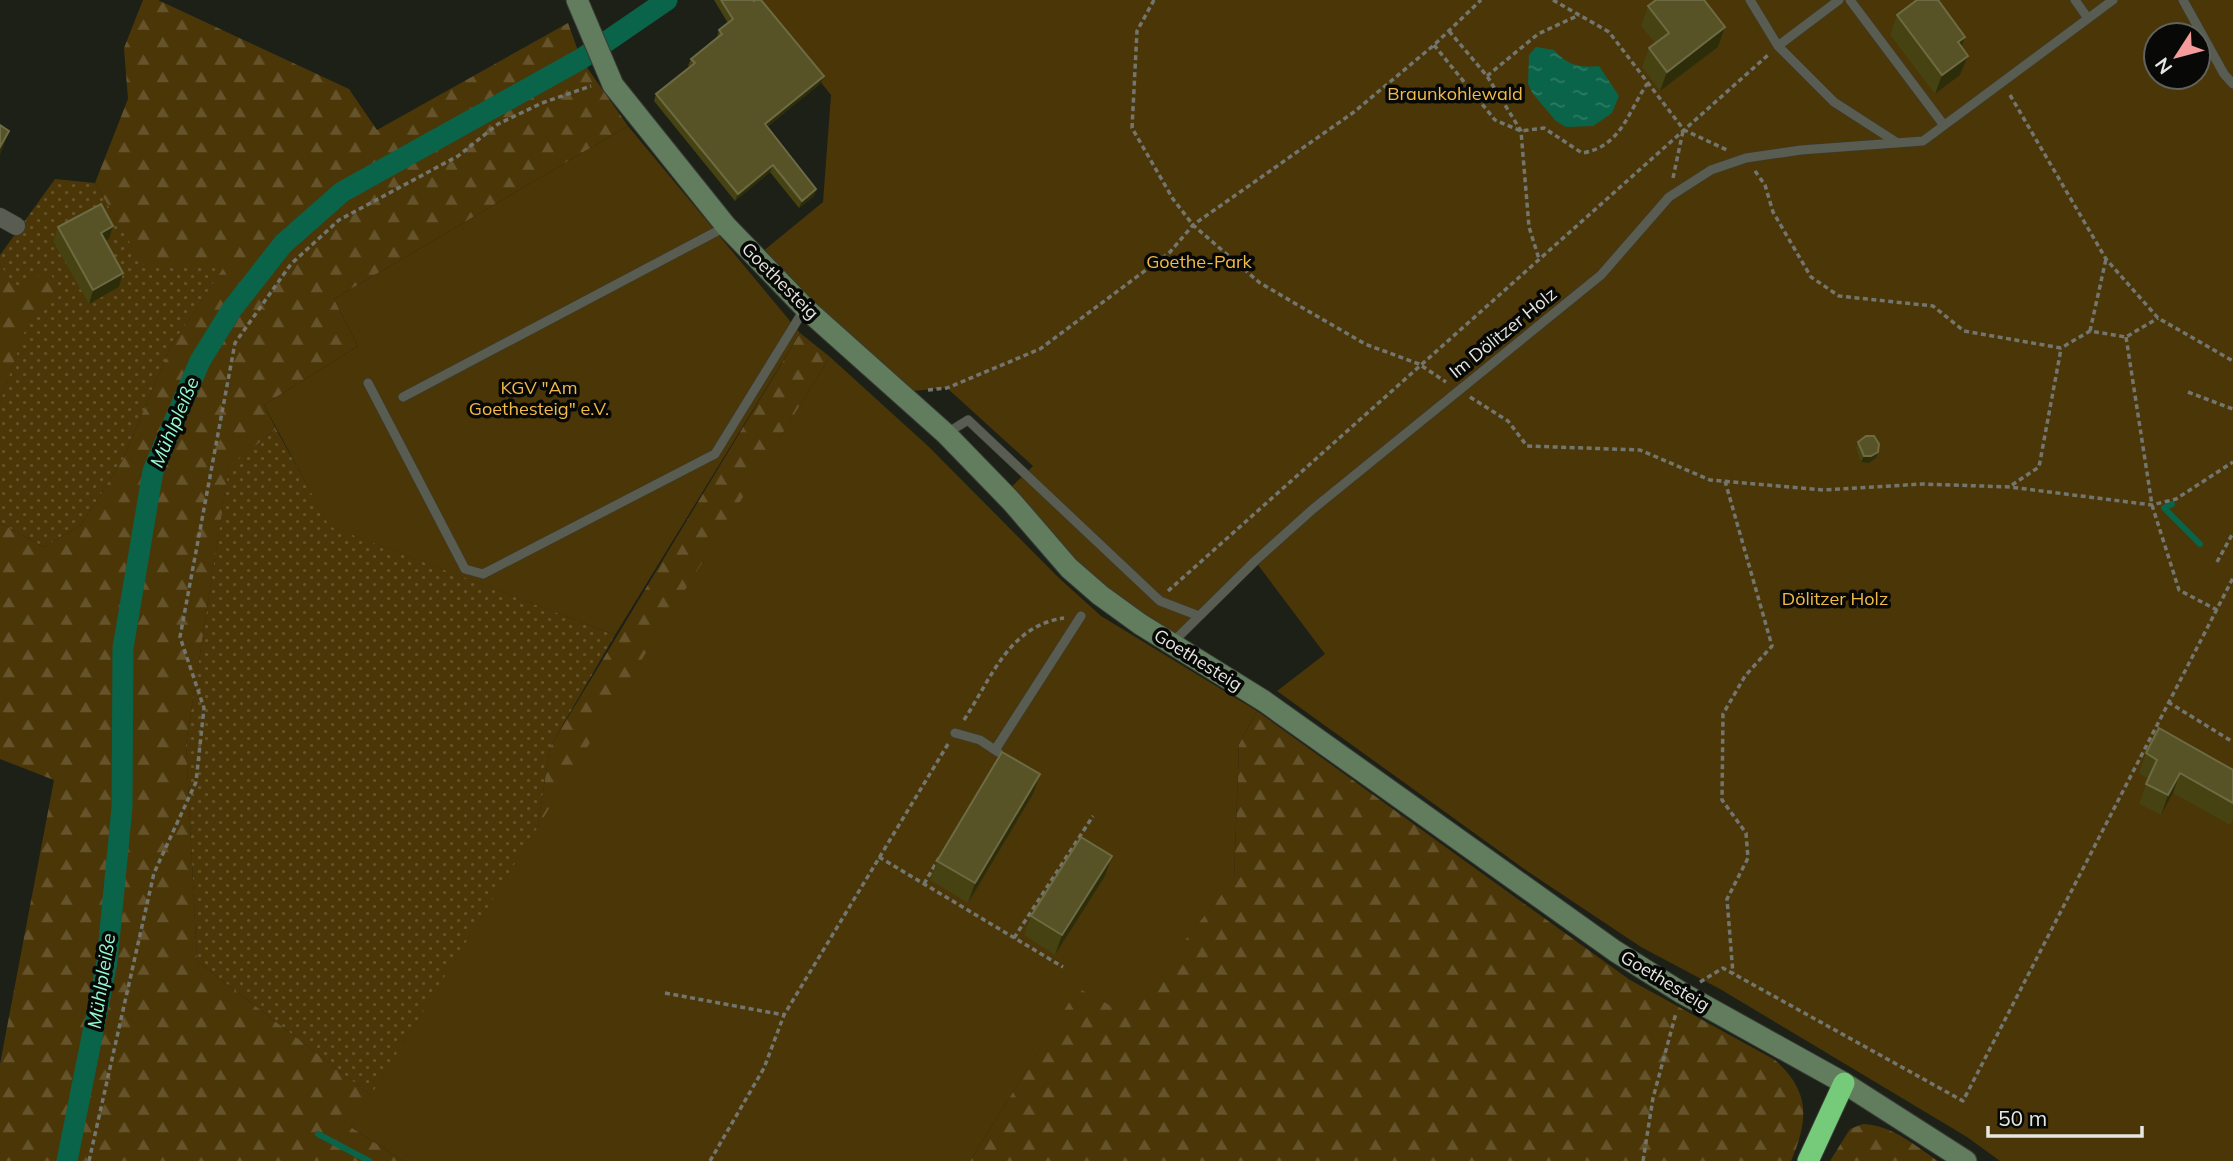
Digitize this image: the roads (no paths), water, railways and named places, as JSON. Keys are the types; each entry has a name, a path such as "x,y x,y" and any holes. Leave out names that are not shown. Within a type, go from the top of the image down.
{"highway":[{"path":"1808,1161 1844,1083"}],"main road":[{"name":"Goethesteig","path":"579,6 612,85 726,226 805,308 946,434 1012,502 1069,568 1110,603 1264,701 1615,951 1682,993 1844,1083 1966,1161"}],"lane":[{"path":"1750,0 1778,46 1835,102 1896,142"},
{"path":"1778,46 1839,0"},
{"path":"1850,0 1943,124"},
{"path":"2075,0 2087,17"},
{"name":"Im Dölitzer Holz","path":"1172,644 1255,561 1313,509 1601,275 1670,197 1711,170 1746,158 1923,141 2113,0"},
{"path":"2183,0 2224,74 2233,84"},
{"path":"402,397 726,226"},
{"path":"368,383 465,569 483,574 715,454 805,308"},
{"path":"946,434 968,420 1160,601 1199,616"},
{"path":"995,750 1081,616"},
{"path":"955,733 980,740 1005,758"}],"water":[{"path":"1536,47 1554,50 1574,64 1599,66 1619,96 1612,113 1593,126 1566,127 1556,121 1528,84 1529,55"}],"waterway":[{"name":"Mühlpleiße","path":"67,1161 107,962 122,807 123,648 153,471 200,361 232,309 283,244 342,192 581,59 667,0"},
{"path":"2172,504 2164,508 2200,544"},
{"path":"318,1134 369,1161"}],"park label":[{"name":"Braunkohlewald","path":"1455,94"},
{"name":"Goethe-Park","path":"1199,262"},
{"name":"KGV \"Am Goethesteig\" e.V.","path":"539,398"},
{"name":"Dölitzer Holz","path":"1835,599"}]}
